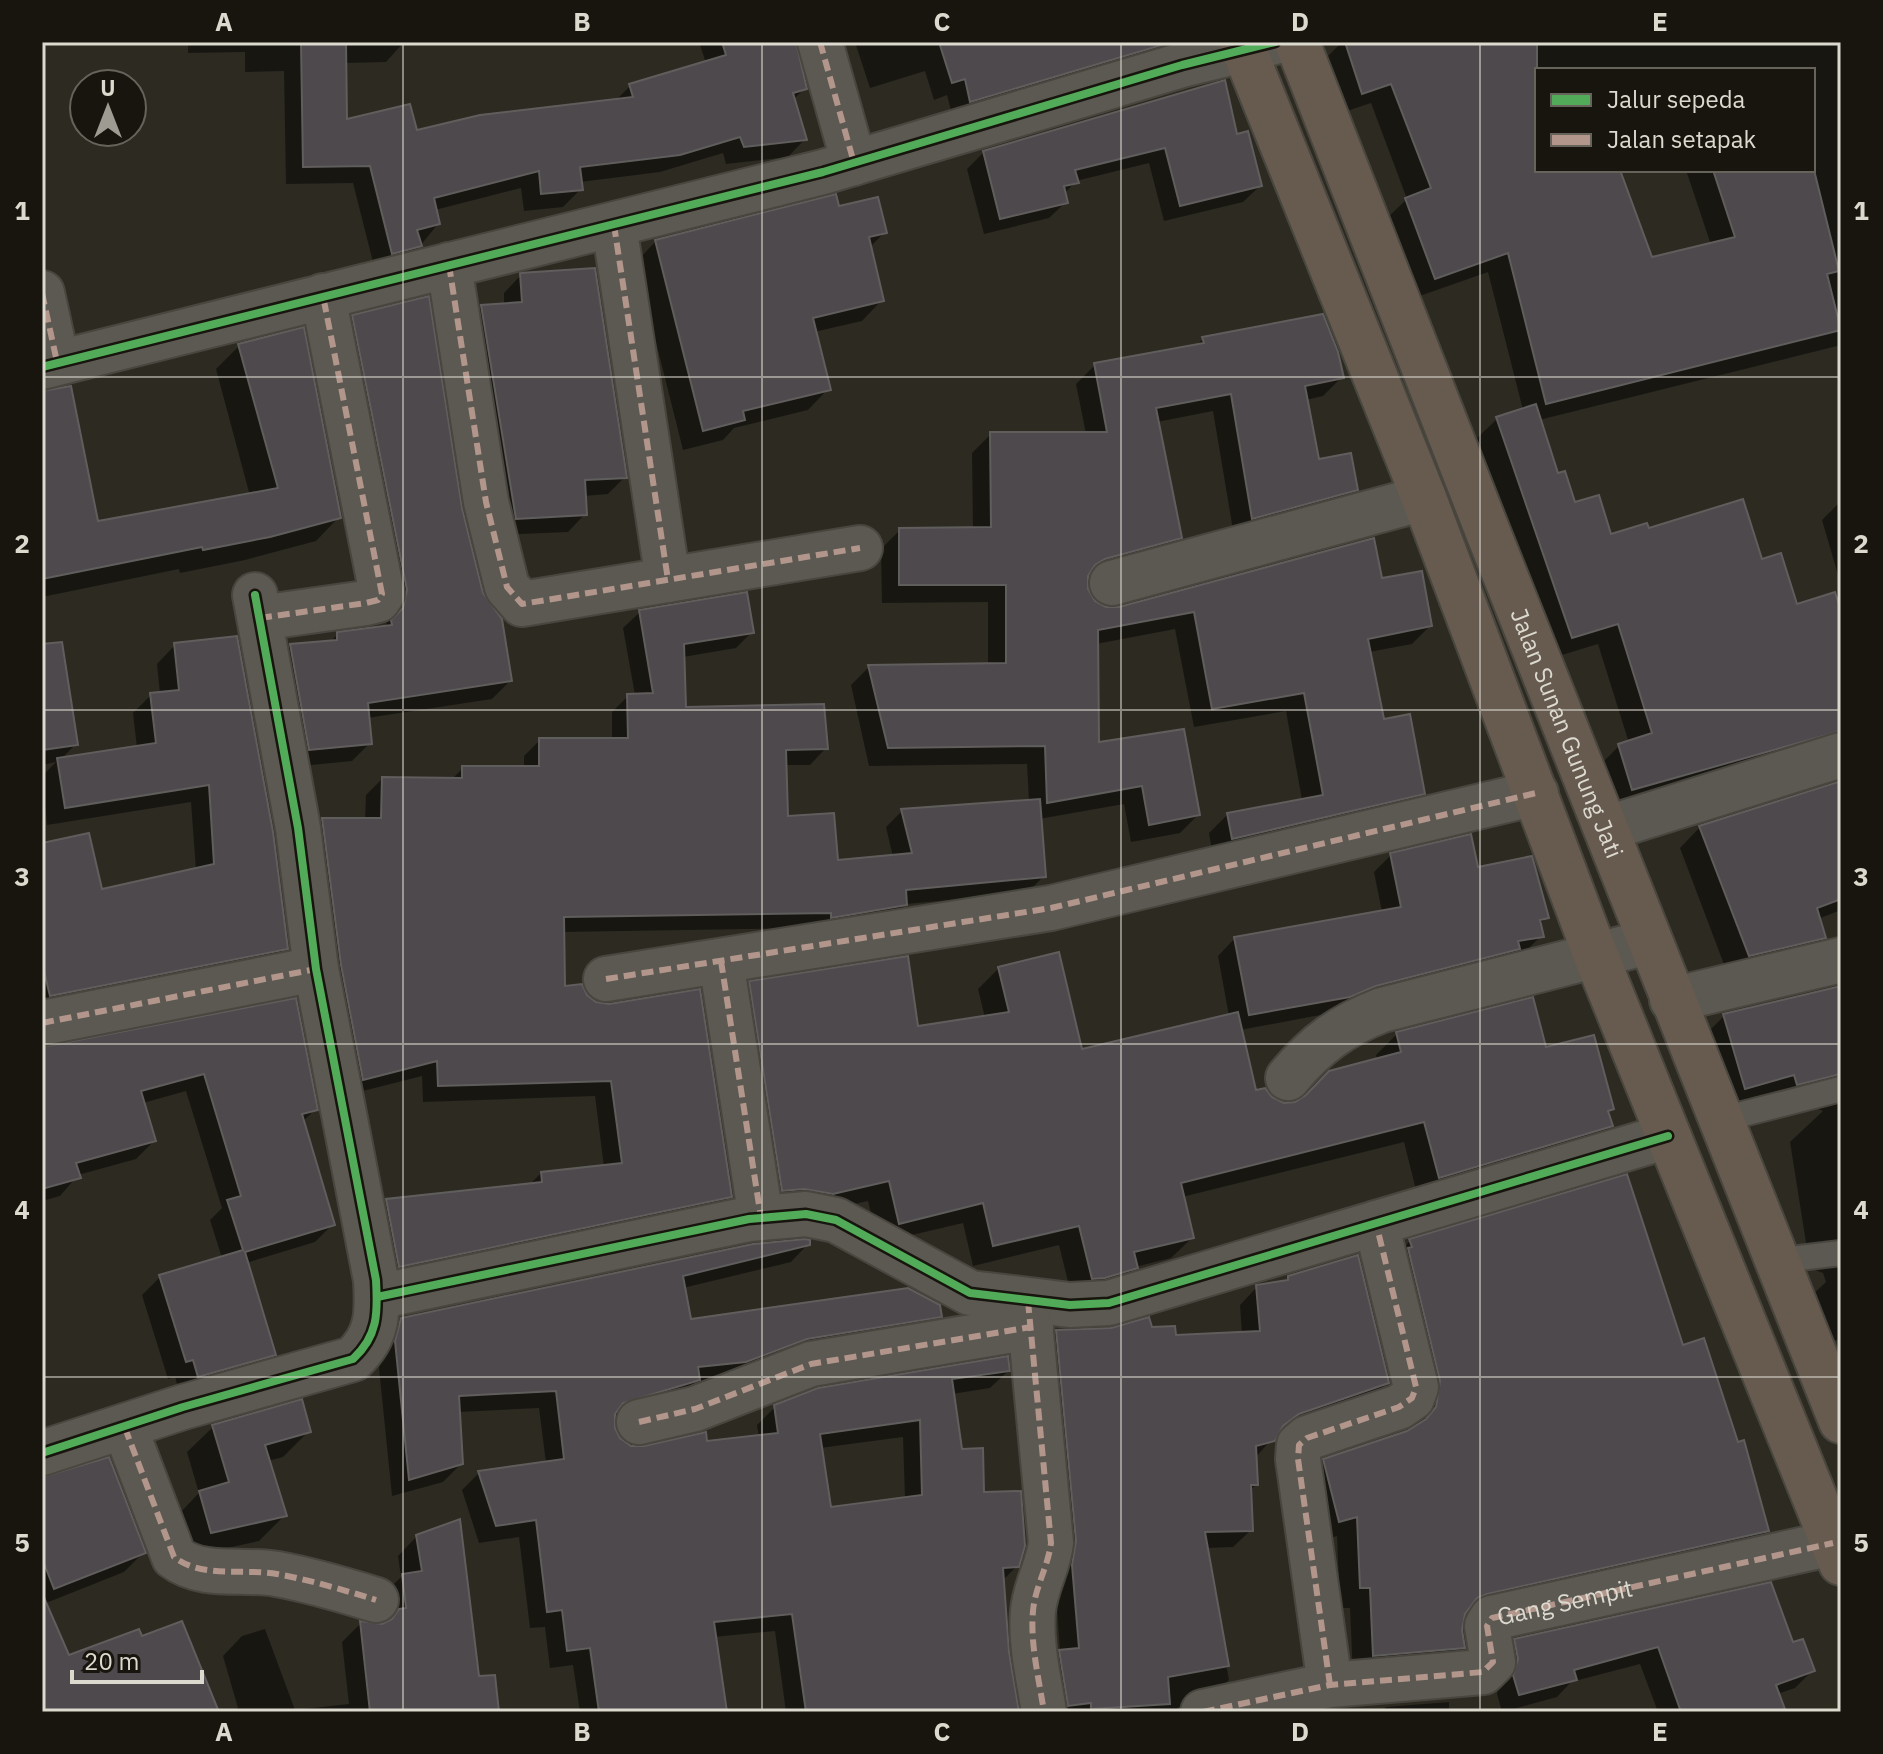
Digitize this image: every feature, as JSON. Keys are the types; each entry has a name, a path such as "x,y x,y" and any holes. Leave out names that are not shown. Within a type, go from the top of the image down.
{"highway":[{"name":"Jalan Sunan Gunung Jati","path":"1297,42 1564,728 1608,828 1648,942 1841,1421"},
{"path":"1254,45 1596,956 1837,1553"},
{"path":"1516,743 1564,728"},
{"path":"1650,1088 1700,1072"},
{"path":"1751,1335 1799,1316"}],"street":[{"path":"820,42 854,163"},
{"path":"42,293 50,364 854,163 1254,45"},
{"path":"614,225 668,580"},
{"path":"449,265 486,502 507,587 522,604 860,548"},
{"path":"42,1453 183,1407 353,1359 367,1346 376,1325 377,1297 316,969 298,828 257,606 366,603 378,600 382,594 323,296"},
{"path":"1112,583 1424,498"},
{"path":"1608,828 1841,755"},
{"path":"606,979 1051,908 1536,793"},
{"path":"1288,1078 1322,1040 1346,1024 1382,1010 1648,942"},
{"path":"1672,1000 1841,960"},
{"path":"721,961 761,1218"},
{"path":"42,1023 316,969"},
{"path":"639,1422 695,1409 811,1364 1070,1305 1109,1303 1668,1136"},
{"path":"377,1297 761,1218 806,1214 836,1220 970,1293 1029,1314"},
{"path":"1330,1685 1298,1459 1299,1445 1307,1438 1399,1407 1412,1398 1416,1387 1376,1223"},
{"path":"1029,1314 1051,1543 1049,1561 1038,1584 1033,1609 1033,1636 1044,1712"},
{"path":"125,1428 174,1557 185,1566 199,1571 247,1570 282,1575 376,1600"},
{"name":"Gang Sempit","path":"1203,1712 1330,1685 1483,1672 1493,1662 1487,1626 1492,1618 1837,1553"}],"lane":[{"path":"1719,1120 1841,1089"},
{"path":"1778,1265 1799,1258 1841,1253"}],"building":[{"path":"301,42 346,42 347,119 410,104 417,130 480,115 633,97 629,84 726,55 722,42 796,42 807,89 793,93 807,140 744,147 740,137 680,155 580,167 583,190 541,194 539,171 434,198 440,224 417,230 422,246 392,254 370,166 303,167"},
{"path":"939,42 1172,42 970,102 965,79 952,83"},
{"path":"1345,42 1537,42 1535,172 1621,172 1652,257 1735,237 1714,172 1814,172 1839,271 1827,274 1841,330 1546,404 1508,253 1435,279 1405,198 1431,188 1391,84 1362,94"},
{"path":"1225,80 1237,134 1248,131 1262,186 1180,206 1165,148 1075,170 1079,183 1064,186 1068,203 1000,219 983,151"},
{"path":"836,194 839,206 878,197 887,233 869,237 884,301 813,318 831,390 743,411 745,420 703,431 655,240"},
{"path":"595,268 627,478 585,480 587,515 516,519 481,305 522,302 520,273"},
{"path":"429,296 462,508 483,593 502,619 512,681 368,703 372,744 309,750 290,644 337,640 337,632 392,625 391,620 403,608 407,590 352,315"},
{"path":"1323,314 1338,352 1344,378 1305,386 1319,459 1351,453 1358,490 1252,519 1231,394 1156,408 1182,538 1105,559 1095,565 1088,576 1088,589 1095,601 1106,607 1119,607 1374,538 1382,578 1422,571 1432,626 1368,639 1384,719 1410,714 1425,794 1232,839 1227,813 1323,795 1304,693 1212,709 1194,612 1098,630 1099,742 1184,729 1200,815 1149,825 1142,786 1047,803 1045,746 888,748 868,665 1006,663 1006,585 899,585 899,528 991,527 990,432 1107,432 1094,363 1204,343 1202,337"},
{"path":"304,327 341,518 270,537 203,550 202,547 42,579 42,391 71,386 98,521 278,488 238,344"},
{"path":"1536,404 1558,473 1565,471 1575,502 1599,495 1611,534 1647,523 1649,528 1743,499 1762,559 1781,553 1797,604 1835,592 1841,611 1841,731 1632,790 1618,744 1652,733 1618,624 1572,638 1496,417"},
{"path":"747,592 754,633 684,644 686,707 824,704 828,749 786,750 788,816 834,813 838,860 912,853 901,809 1040,799 1046,877 906,890 907,905 831,918 831,913 564,917 565,986 582,984 587,995 596,1002 609,1004 700,989 732,1197 399,1267 386,1199 542,1182 541,1172 622,1163 611,1081 438,1086 437,1061 363,1080 341,965 322,818 381,818 382,777 462,778 462,766 539,766 539,738 628,738 627,694 653,693 639,610"},
{"path":"237,636 273,832 288,949 50,996 42,963 42,843 89,833 102,889 214,864 209,785 65,808 57,758 156,743 150,693 179,690 174,643"},
{"path":"62,642 78,745 42,750 42,644"},
{"path":"1841,781 1841,899 1817,908 1826,938 1749,956 1699,826"},
{"path":"1471,834 1478,867 1532,856 1549,918 1540,920 1544,937 1518,941 1520,949 1376,986 1350,997 1249,1015 1234,937 1401,907 1390,853"},
{"path":"1059,952 1082,1049 1238,1012 1256,1090 1265,1088 1272,1097 1284,1103 1295,1102 1306,1095 1329,1071 1401,1052 1396,1032 1533,997 1546,1047 1594,1035 1614,1109 1608,1111 1613,1126 1439,1178 1424,1122 1181,1183 1194,1238 1134,1252 1138,1268 1105,1278 1092,1279 1079,1226 993,1246 983,1203 899,1224 889,1181 833,1194 804,1189 782,1191 749,981 908,956 918,1026 1009,1012 998,967"},
{"path":"1841,986 1841,1074 1797,1085 1794,1075 1745,1089 1723,1014"},
{"path":"296,998 318,1110 302,1114 335,1225 245,1252 276,1355 198,1377 193,1360 186,1362 159,1275 243,1250 227,1200 241,1196 204,1074 141,1091 156,1141 76,1163 81,1178 42,1189 42,1047"},
{"path":"1627,1174 1683,1345 1704,1338 1738,1442 1744,1440 1769,1531 1487,1594 1477,1598 1465,1614 1462,1630 1465,1648 1373,1656 1370,1588 1360,1588 1357,1517 1339,1522 1323,1459 1407,1431 1426,1419 1436,1407 1440,1381 1408,1248 1412,1247 1409,1239"},
{"path":"810,1240 810,1245 683,1276 691,1319 908,1288 940,1305 942,1317 807,1339 746,1362 698,1367 700,1380 623,1403 615,1414 615,1428 620,1438 631,1446 644,1446 706,1432 707,1441 778,1433 774,1405 818,1388 1008,1356 1010,1371 952,1379 962,1449 983,1448 984,1492 1021,1491 1025,1546 1019,1567 1003,1568 1009,1652 1019,1712 806,1712 792,1614 714,1622 727,1712 599,1712 590,1648 567,1651 562,1610 547,1612 536,1520 496,1526 478,1471 564,1459 556,1391 459,1396 463,1464 409,1480 395,1341 401,1318 753,1244","holes":["920,1420 922,1495 831,1507 820,1434"]},
{"path":"1358,1255 1389,1383 1299,1414 1283,1426 1275,1441 1256,1446 1258,1485 1251,1485 1253,1531 1205,1532 1229,1666 1168,1677 1170,1704 1091,1709 1091,1703 1068,1706 1059,1650 1079,1648 1072,1565 1076,1541 1056,1330 1111,1328 1149,1317 1152,1327 1175,1326 1176,1335 1260,1331 1256,1285 1288,1280 1288,1276"},
{"path":"302,1399 311,1432 265,1445 287,1516 211,1533 199,1491 229,1482 212,1425"},
{"path":"109,1457 146,1553 54,1589 42,1558 42,1477"},
{"path":"460,1519 479,1676 495,1675 499,1712 370,1712 360,1621 382,1624 392,1619 399,1609 406,1608 402,1574 422,1571 416,1535"},
{"path":"1771,1582 1793,1642 1803,1639 1815,1671 1776,1685 1786,1712 1681,1712 1658,1647 1574,1670 1577,1680 1519,1695 1513,1675 1518,1659 1514,1639"},
{"path":"42,1593 69,1655 139,1629 142,1636 182,1621 219,1712 42,1712"}],"marked path":[{"path":"820,42 854,163"},
{"path":"614,225 668,580"},
{"path":"449,265 486,502 507,587 522,604 860,548"},
{"path":"42,293 57,362"},
{"path":"260,618 366,603 378,600 382,594 323,296"},
{"path":"606,979 1051,908 1536,793"},
{"path":"721,961 761,1218"},
{"path":"42,1023 316,969"},
{"path":"1330,1685 1298,1459 1299,1445 1307,1438 1399,1407 1412,1398 1416,1387 1376,1223"},
{"path":"1028,1301 1051,1543 1034,1602 1032,1623 1044,1712"},
{"path":"639,1422 695,1409 811,1364 1031,1327"},
{"path":"125,1428 174,1557 197,1568 277,1574 376,1600"},
{"path":"1203,1712 1330,1685 1483,1672 1493,1662 1487,1626 1492,1618 1833,1543"}],"cycle path":[{"path":"42,367 823,172 1182,65 1275,42"},
{"path":"42,1453 183,1407 353,1359 367,1342 375,1323 376,1280 316,969 298,828 255,595"},
{"path":"377,1297 749,1219 806,1214 836,1220 970,1293 1070,1305 1109,1303 1668,1136"}]}
